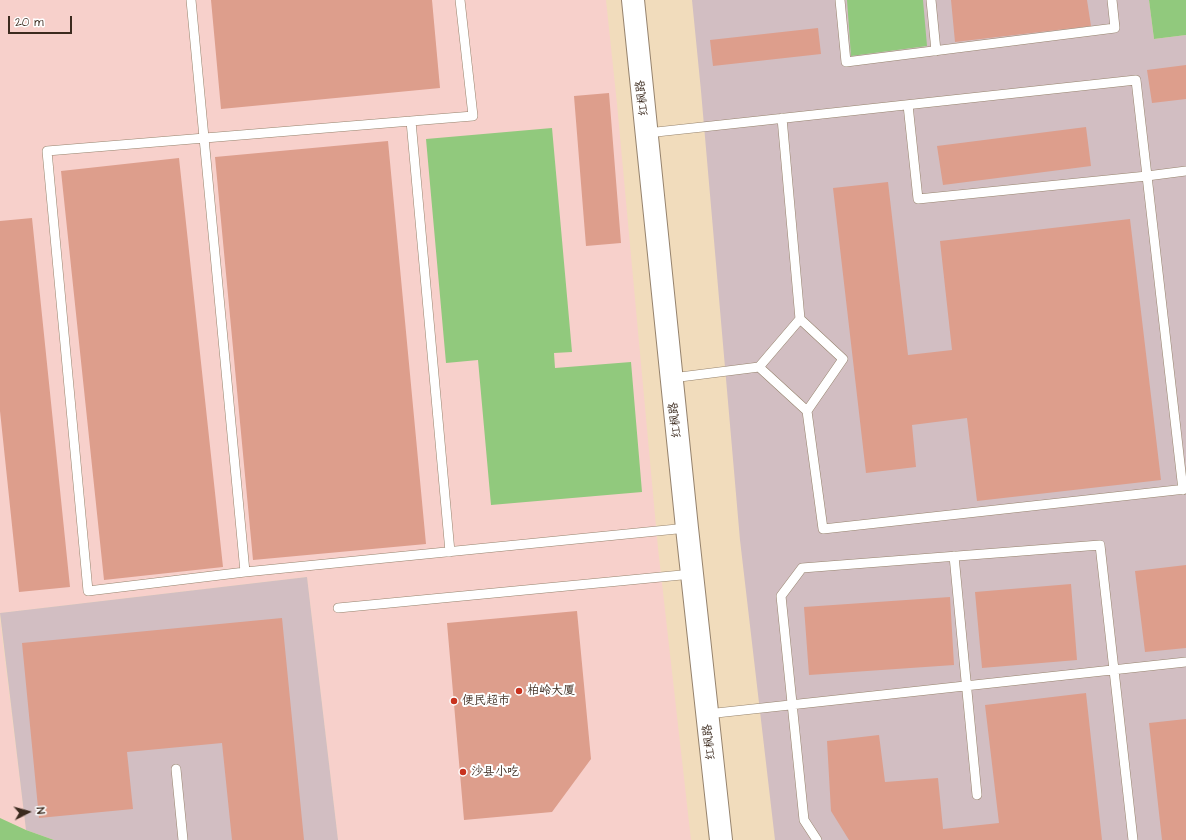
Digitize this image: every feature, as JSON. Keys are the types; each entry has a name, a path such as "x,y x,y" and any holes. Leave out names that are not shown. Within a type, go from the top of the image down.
{"street":[{"name":"红枫路","path":"633,0 687,528 722,840"}],"lane":[{"path":"191,0 245,572"},
{"path":"460,0 473,116 47,151 88,591 245,572 687,528"},
{"path":"840,0 846,62 1115,28 1112,0"},
{"path":"931,0 936,51"},
{"path":"647,133 1136,80 1184,490 822,528 807,411 759,367"},
{"path":"908,105 918,199 1186,171"},
{"path":"782,118 800,319 843,359 807,411"},
{"path":"411,121 450,552"},
{"path":"672,378 759,367 800,319"},
{"path":"817,840 804,820 781,596 802,568 1100,544 1133,840"},
{"path":"954,556 977,795"},
{"path":"338,608 692,574"},
{"path":"707,714 1186,662"},
{"path":"176,769 183,840"}],"shaded area":[{"path":"0,0 606,0 658,548 691,840 338,840 307,577 0,613"},
{"path":"692,0 1149,0 1154,39 1186,35 1186,840 775,840 740,540"},
{"path":"307,577 338,840 54,840 26,830 0,613"},
{"path":"0,619 26,830 0,818"}],"green space":[{"path":"847,0 923,0 927,46 851,56"},
{"path":"1149,0 1186,0 1186,35 1154,39"},
{"path":"552,128 572,352 554,353 555,368 631,362 642,492 491,505 478,360 446,363 426,139"},
{"path":"0,818 26,830 54,840 0,840"}],"building":[{"path":"211,0 432,0 440,88 221,109"},
{"path":"951,0 1087,0 1091,26 955,42"},
{"path":"818,28 821,54 713,66 710,40"},
{"path":"1186,65 1186,99 1152,103 1147,70"},
{"path":"609,93 621,243 586,246 574,96"},
{"path":"1086,127 1091,166 943,185 937,146"},
{"path":"388,141 426,544 253,560 215,157"},
{"path":"179,158 223,567 104,580 61,171"},
{"path":"888,182 908,355 952,350 940,241 1130,219 1161,480 977,501 967,418 912,425 916,467 866,473 833,188"},
{"path":"32,218 70,587 19,592 0,411 0,221"},
{"path":"1186,565 1186,648 1145,652 1135,571"},
{"path":"1071,584 1077,660 982,668 975,592"},
{"path":"950,597 954,665 809,675 804,607"},
{"name":"柏岭大厦","path":"577,611 591,759 552,812 464,820 447,623"},
{"path":"282,618 304,840 232,840 222,743 127,752 133,809 39,818 22,643"},
{"path":"1086,693 1102,840 849,840 831,811 827,741 879,735 885,782 938,778 943,829 999,823 985,705"},
{"path":"1186,719 1186,840 1162,840 1149,723"}],"place":[{"name":"柏岭大厦","path":"519,691"},
{"name":"便民超市","path":"454,701"},
{"name":"沙县小吃","path":"463,772"}]}
